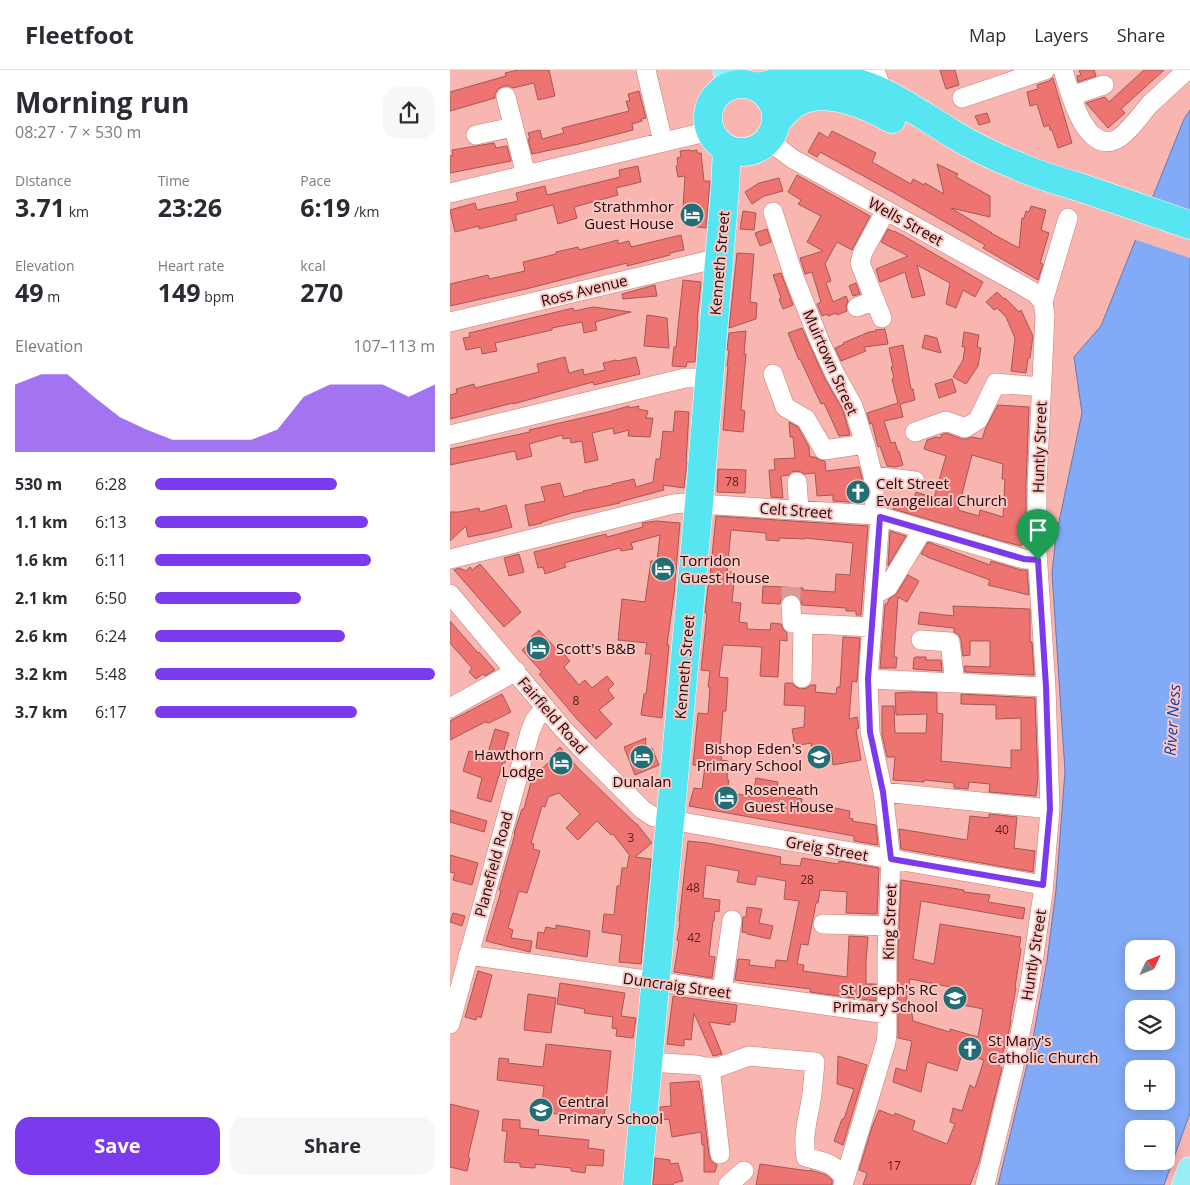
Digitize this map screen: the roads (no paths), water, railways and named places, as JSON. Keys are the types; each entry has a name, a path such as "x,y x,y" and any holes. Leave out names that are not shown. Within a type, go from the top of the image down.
{"highway":[{"path":"1190,225 1128,214 1024,188 987,173 883,114 849,100 822,96 805,99 788,110 759,148 750,152 738,152 719,140 708,119 710,105 717,95 737,81 830,78 852,75 862,84 879,81 911,108 983,151 1128,214 1190,244"},
{"path":"737,81 766,94 773,103 776,114 772,131"},
{"name":"Kenneth Street","path":"637,1185 699,504 725,189 719,140"}],"main road":[{"path":"1184,1185 1190,1169"}],"street":[{"path":"646,70 663,142"},
{"path":"962,98 1045,70"},
{"path":"1063,70 1077,112 1084,125 1093,136 1104,142 1114,141 1122,135 1150,104 1187,70"},
{"path":"1071,96 1104,85"},
{"path":"506,96 526,175"},
{"path":"476,135 513,127"},
{"name":"Wells Street","path":"772,131 793,159 1024,286 1044,302"},
{"path":"450,193 663,142 719,140"},
{"path":"882,318 860,263 863,252 886,210"},
{"name":"Muirtown Street","path":"772,212 794,278 820,342 852,406 866,444 873,476 877,516 874,595"},
{"name":"Huntly Street","path":"985,1185 1013,1070 1030,983 1043,885 1050,809 1046,687 1038,560 1037,485 1045,316 1044,302 1067,254 1068,218"},
{"name":"Ross Avenue","path":"450,322 719,258"},
{"path":"857,307 875,300"},
{"path":"773,374 785,407 806,419 824,450 866,444"},
{"path":"450,435 685,378 709,378"},
{"path":"915,432 946,421 965,428 978,420 996,383 1041,387"},
{"path":"873,476 915,481"},
{"path":"796,482 799,510"},
{"name":"Celt Street","path":"450,559 673,504 699,504 877,516 1024,559 1038,560"},
{"path":"874,595 888,587 922,529"},
{"name":"Fairfield Road","path":"450,594 585,752 643,810 654,817 670,820"},
{"name":"King Street","path":"844,1182 886,1042 887,1033 891,859 883,792 870,732 868,679 874,595"},
{"path":"802,678 795,617 872,628"},
{"path":"921,640 950,642 955,683"},
{"path":"450,708 516,672"},
{"path":"868,679 1046,687"},
{"name":"Planefield Road","path":"450,1024 530,732 535,720 545,707"},
{"path":"883,792 1050,809"},
{"name":"Greig Street","path":"670,820 1043,885"},
{"path":"722,991 736,945 732,920"},
{"path":"823,924 888,926"},
{"name":"Duncraig Street","path":"468,955 887,1014"},
{"path":"649,1062 719,1067 749,1056 815,1062 804,1144 806,1157 831,1164 837,1168 844,1182"},
{"path":"706,1067 711,1076 720,1154"},
{"path":"728,1185 744,1171"}],"water":[{"name":"River Ness","path":"1190,110 1190,1113 1175,1155 1175,1120 1125,1120 1125,1170 1169,1170 1164,1185 998,1185 1032,1044 1047,961 1056,890 1065,771 1052,573 1056,536 1082,413 1074,357 1101,326 1184,119"}],"tunnel":[{"path":"791,587 791,605"}],"place":[{"name":"Strathmhor Guest House","path":"692,215"},
{"name":"Celt Street Evangelical Church","path":"858,492"},
{"name":"Torridon Guest House","path":"663,569"},
{"name":"Scott's B&B","path":"538,648"},
{"name":"Dunalan","path":"642,757"},
{"name":"Bishop Eden's Primary School","path":"819,757"},
{"name":"Hawthorn Lodge","path":"561,763"},
{"name":"Roseneath Guest House","path":"726,798"},
{"name":"St Joseph's RC Primary School","path":"955,998"},
{"name":"St Mary's Catholic Church","path":"970,1049"},
{"name":"Central Primary School","path":"541,1110"}]}
